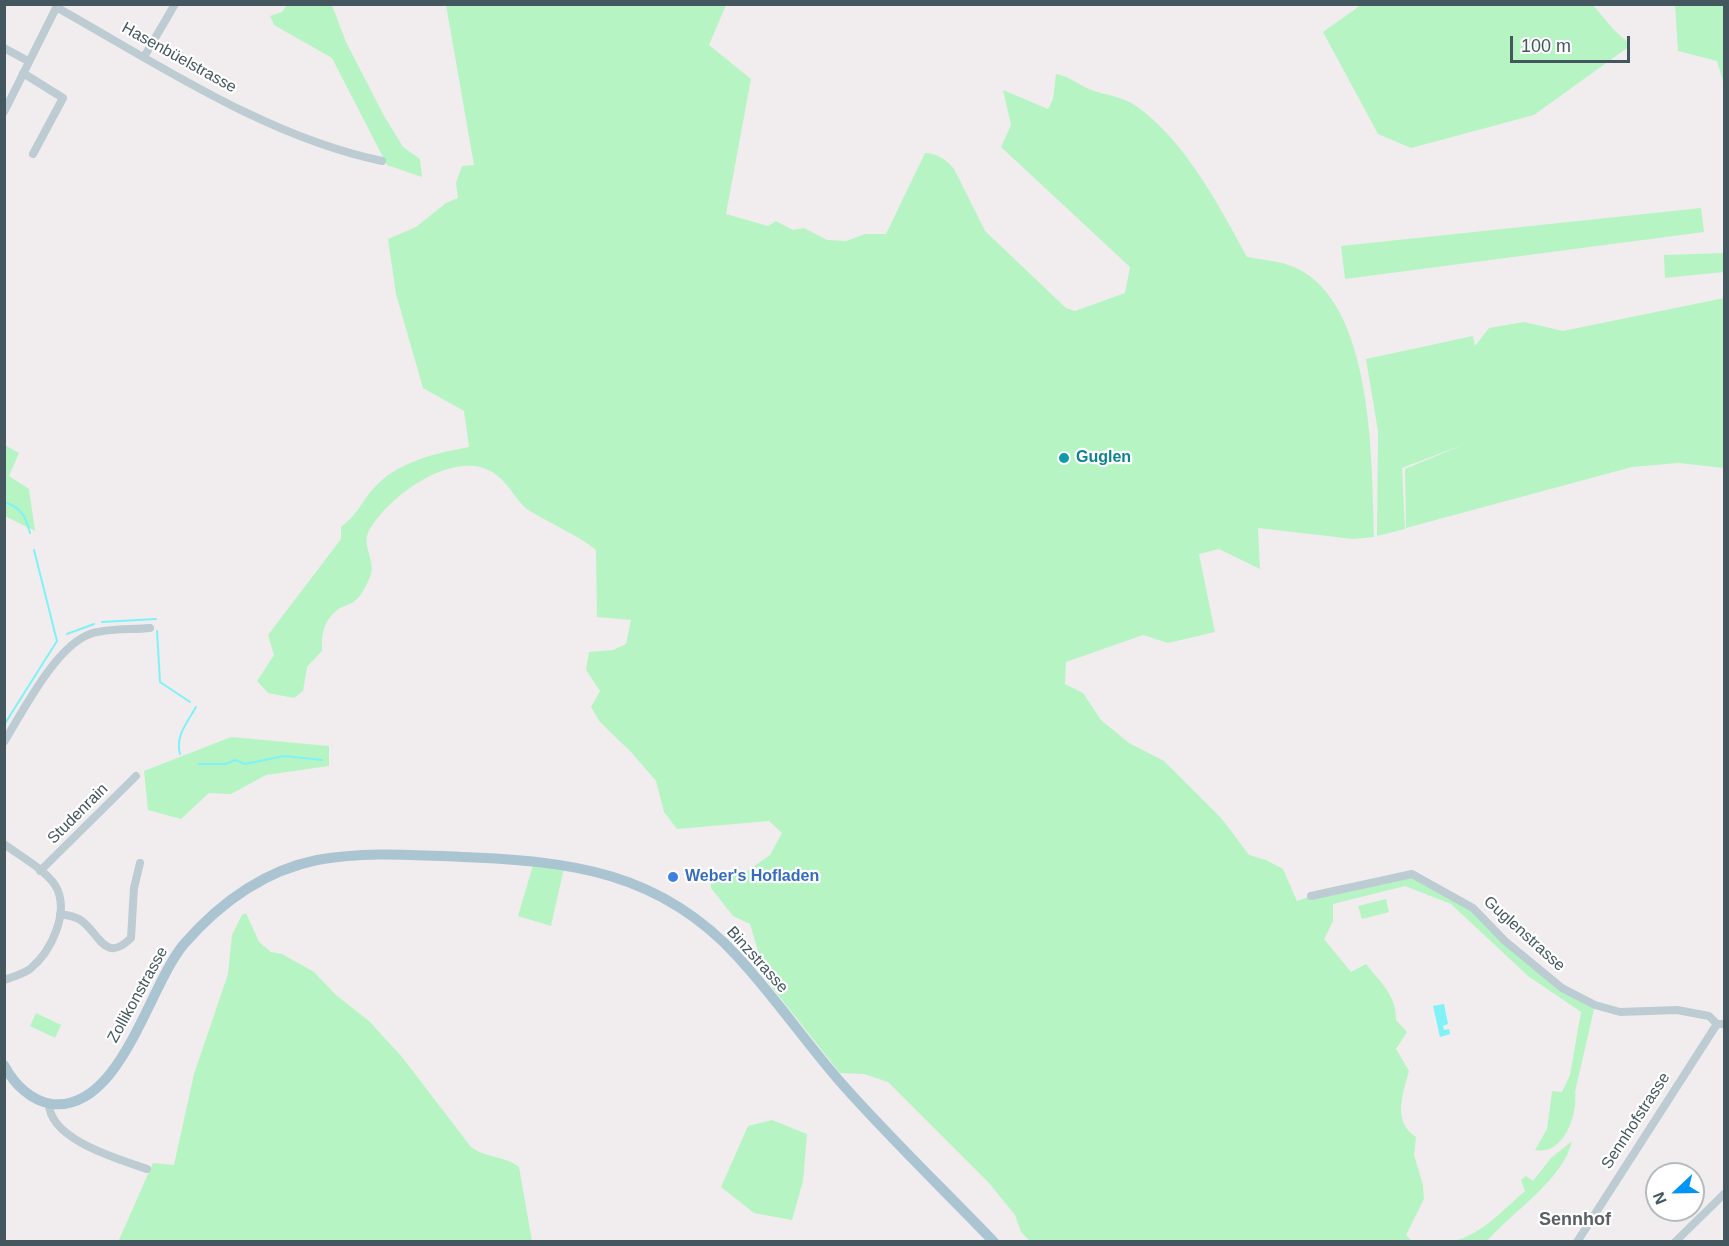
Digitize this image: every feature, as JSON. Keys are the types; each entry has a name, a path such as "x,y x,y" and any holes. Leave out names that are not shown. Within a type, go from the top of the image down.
{"main road":[{"name":"Zollikonstrasse","path":"49,1103 68,1104 80,1099 105,1080 119,1062 178,952 222,905 237,894 275,874 309,862 387,852 413,855"},
{"name":"Binzstrasse","path":"413,855 537,861 591,869 638,886 691,916 735,953 854,1097 994,1242"},
{"path":"4,1065 22,1089 36,1099 49,1103"}],"street":[{"path":"144,57 175,4"},
{"path":"4,112 57,6"},
{"name":"Hasenbüelstrasse","path":"57,6 144,57 256,117 327,146 382,161"},
{"path":"4,48 28,61"},
{"path":"23,73 63,98 33,154"},
{"path":"4,742 29,700 66,649 88,635 99,632 150,628"},
{"name":"Studenrain","path":"39,871 136,776"},
{"path":"4,844 55,885 61,903 51,942 41,958 28,970 4,980"},
{"path":"60,914 78,919 105,946 116,948 124,945 131,938 134,888 140,863"},
{"name":"Guglenstrasse","path":"1311,896 1412,874 1473,908 1505,941 1562,988 1594,1005 1620,1012 1677,1010 1709,1016 1721,1024"},
{"name":"Sennhofstrasse","path":"1577,1242 1721,1024"},
{"path":"49,1103 49,1112 56,1121 81,1143 147,1169"},
{"path":"1675,1242 1725,1194"}],"green space":[{"path":"287,5 332,5 346,42 383,114 403,147 420,159 422,177 387,165 332,58 274,25 270,16 282,12"},
{"path":"446,5 726,5 709,45 751,79 726,214 768,226 776,221 793,230 804,228 827,240 846,241 865,234 886,234 925,153 934,154 954,169 985,231 1066,308 1075,311 1125,293 1130,267 1001,147 1011,125 1003,90 1048,109 1053,99 1056,74 1061,75 1089,89 1130,102 1170,136 1213,196 1247,257 1279,262 1296,268 1322,287 1341,315 1354,350 1364,389 1372,470 1374,537 1353,539 1258,528 1260,569 1219,549 1199,554 1215,632 1168,643 1143,635 1066,662 1065,684 1083,693 1101,720 1129,743 1164,761 1222,819 1249,855 1266,860 1283,869 1297,901 1412,874 1456,897 1562,988 1595,1005 1575,1092 1571,1122 1567,1132 1554,1147 1535,1150 1547,1129 1552,1091 1562,1092 1570,1075 1581,1012 1528,976 1451,904 1405,886 1333,904 1333,921 1324,939 1351,972 1366,964 1391,996 1396,1011 1396,1020 1407,1032 1396,1049 1409,1071 1401,1107 1404,1123 1416,1137 1414,1155 1423,1185 1424,1199 1406,1235 1412,1241 1030,1241 1021,1232 1015,1215 989,1183 888,1082 864,1074 840,1073 767,981 750,924 733,916 711,888 711,879 743,874 770,855 782,833 769,821 677,829 664,812 656,781 631,752 600,722 591,707 600,691 586,670 589,652 613,650 626,644 631,620 597,617 596,550 530,511 498,476 476,466 459,466 422,480 389,505 368,533 367,544 372,572 367,583 356,600 338,609 328,620 323,635 322,651 307,667 303,691 294,698 268,693 257,681 274,655 268,635 341,539 341,527 356,513 373,489 393,472 417,460 469,447 464,411 423,388 396,294 388,239 416,227 446,203 458,198 456,183 462,166 474,165"},
{"path":"1361,5 1593,5 1614,30 1630,44 1627,48 1534,115 1411,148 1378,134 1323,32"},
{"path":"1675,5 1724,5 1724,85 1717,61 1678,51"},
{"path":"1701,208 1704,232 1345,279 1341,246"},
{"path":"1724,253 1724,272 1665,278 1664,255"},
{"path":"1724,298 1724,468 1678,463 1632,467 1406,528 1405,469 1465,444 1402,468 1405,529 1377,536 1378,431 1366,359 1473,336 1475,346 1489,328 1524,322 1563,331"},
{"path":"5,445 19,453 9,476 29,489 35,531 5,516"},
{"path":"231,737 329,746 329,766 266,775 231,794 209,793 181,819 148,810 144,771"},
{"path":"533,865 564,868 551,926 518,916"},
{"path":"1386,899 1389,912 1362,919 1358,906"},
{"path":"246,913 259,942 271,952 282,954 314,972 336,995 369,1021 402,1057 471,1147 519,1167 532,1241 118,1242 153,1163 174,1165 194,1074 228,974 232,935 242,915"},
{"path":"36,1013 61,1025 55,1038 30,1026"},
{"path":"772,1120 807,1134 803,1181 792,1220 754,1213 721,1187 748,1126"},
{"path":"1572,1141 1559,1169 1548,1182 1487,1241 1453,1241 1473,1234 1491,1221 1525,1191 1521,1180 1526,1176 1533,1181 1551,1158"}],"water":[{"path":"1444,1004 1448,1024 1443,1026 1444,1030 1449,1029 1450,1034 1440,1037 1433,1006"}],"waterway":[{"path":"4,502 22,513 30,533"},
{"path":"4,725 57,641 34,550"},
{"path":"102,622 156,619"},
{"path":"67,634 94,624"},
{"path":"157,631 160,682 190,702"},
{"path":"180,754 180,735 196,707"},
{"path":"199,764 226,764 235,760 245,764 284,756 322,760"}],"place":[{"name":"Guglen","path":"1064,458"},
{"name":"Weber's Hofladen","path":"673,877"}],"district":[{"name":"Sennhof","path":"1575,1220"}]}
